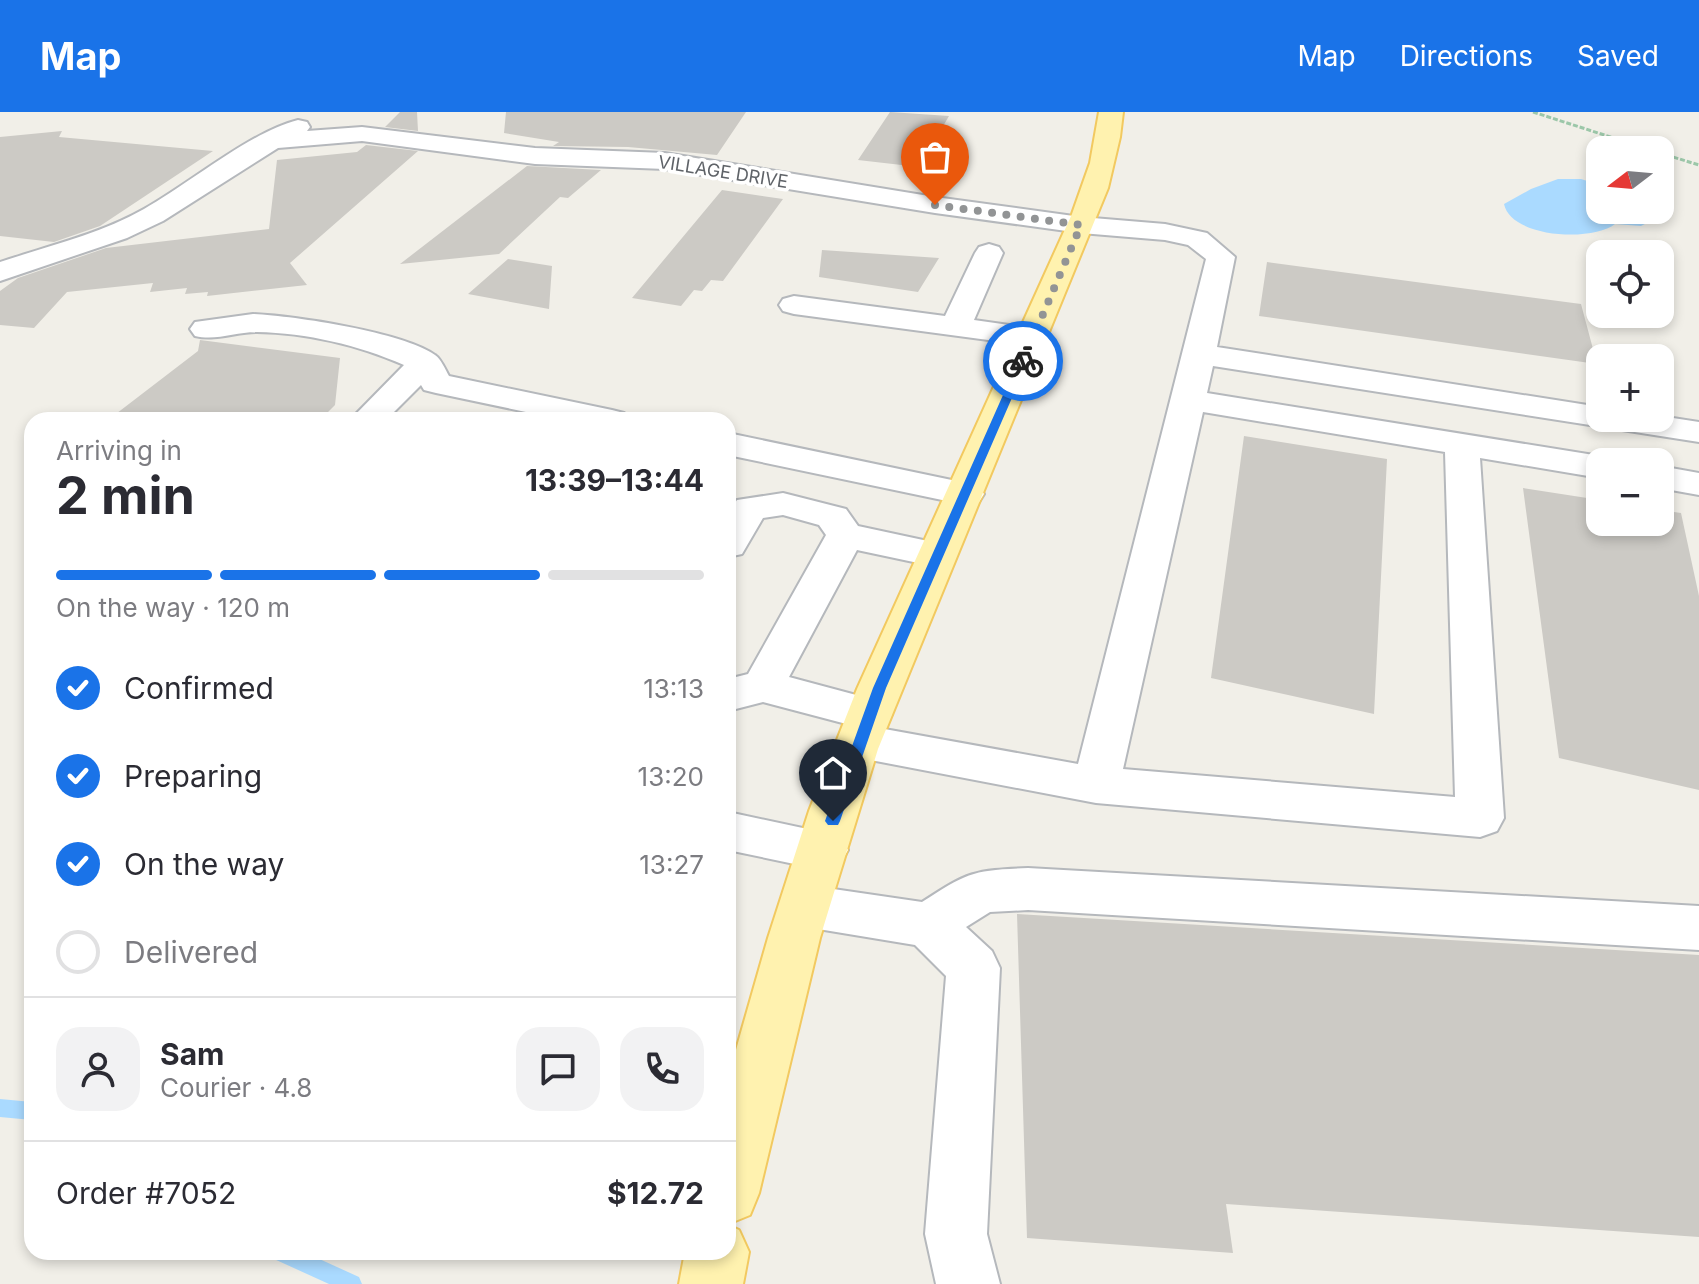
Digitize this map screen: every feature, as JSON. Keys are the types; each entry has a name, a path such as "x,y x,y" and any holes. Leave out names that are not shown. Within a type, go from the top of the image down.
{"main road":[{"path":"738,1110 865,728 1081,225 1109,136 1111,112"},
{"path":"711,1284 716,1260"}],"street":[{"path":"0,272 117,232 153,215 298,127 337,112"},
{"name":"VILLAGE DRIVE","path":"274,141 357,123 535,156 665,161 825,189 1081,225 1165,232 1197,239 1221,257 1200,354"},
{"path":"955,327 989,253"},
{"path":"794,305 1033,337"},
{"path":"206,329 253,323 296,325 389,347 425,362 436,383 574,412"},
{"path":"1096,785 1200,354 1586,415"},
{"path":"375,412 425,362"},
{"path":"1189,400 1586,465"},
{"path":"1674,428 1699,432"},
{"path":"845,535 746,690 865,728 1096,785 1480,818 1462,445"},
{"path":"736,446 966,494"},
{"path":"1674,480 1699,484"},
{"path":"736,532 750,508 783,504 833,517 845,535 937,555"},
{"path":"736,833 823,850"},
{"path":"929,925 980,891 1028,889 1699,928"},
{"path":"806,906 929,925 973,968 956,1234 968,1284"}],"path":[{"path":"1533,112 1608,136"},
{"path":"1674,157 1699,165"}],"water":[{"path":"1558,179 1586,181 1586,224 1615,224 1604,230 1572,235 1554,234 1521,224 1510,215 1504,204"}],"building":[{"path":"400,112 417,112 418,131 385,127"},
{"path":"506,112 746,112 717,155 628,147 553,146 559,142 504,133"},
{"path":"890,112 949,116 919,167 858,160"},
{"path":"62,131 59,137 213,151 100,226 54,242 0,236 0,137"},
{"path":"366,145 418,151 290,263 307,285 207,296 208,292 185,294 187,288 150,292 153,283 67,292 34,328 0,325 0,291 18,278 106,248 269,229 277,160 357,152"},
{"path":"527,166 601,170 568,198 560,197 499,254 400,264"},
{"path":"722,190 783,199 723,281 711,280 702,291 694,290 681,306 632,298"},
{"path":"822,250 939,258 918,292 819,277"},
{"path":"508,259 552,266 549,309 468,294"},
{"path":"1267,262 1581,304 1592,344 1586,344 1586,362 1259,316"},
{"path":"200,340 340,358 335,405 328,412 118,412 198,351"},
{"path":"1244,436 1387,459 1374,714 1211,678"},
{"path":"1523,488 1586,498 1586,536 1674,536 1674,512 1681,513 1699,596 1699,790 1559,758"},
{"path":"1017,914 1699,955 1699,1237 1226,1204 1233,1253 1027,1238"}],"waterway":[{"path":"0,1108 24,1110"},
{"path":"299,1260 352,1284"}],"way so far":[{"path":"935,205 1081,225 1023,361"}],"route":[{"path":"833,821 880,688 1023,361"}]}
